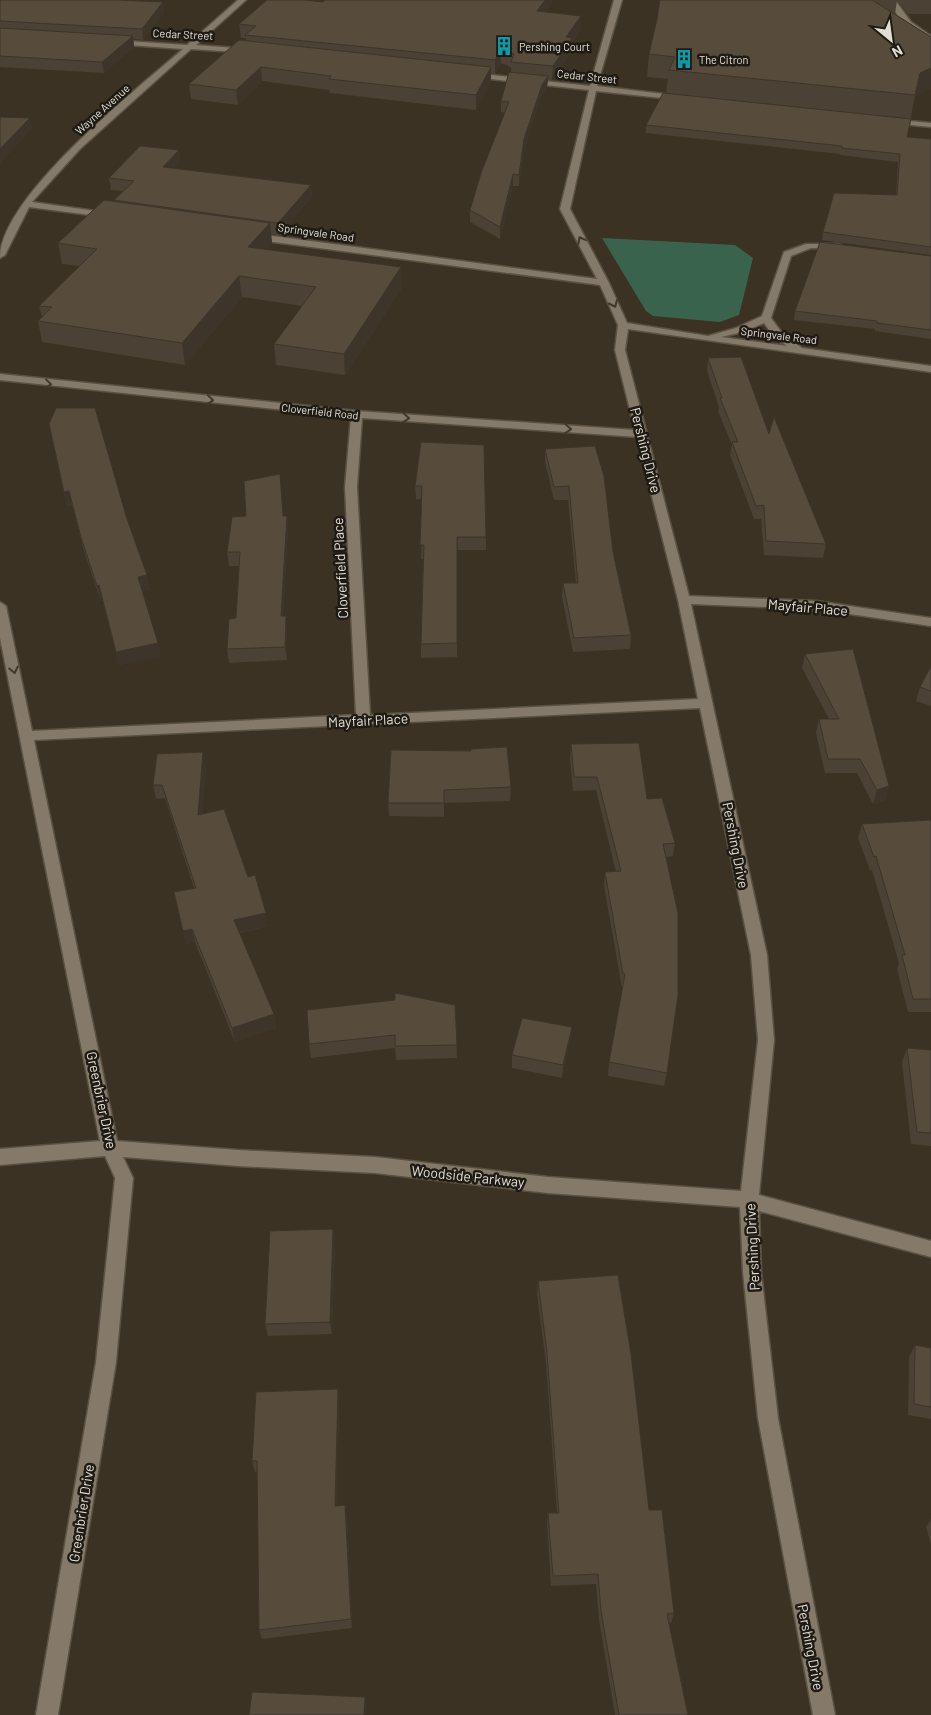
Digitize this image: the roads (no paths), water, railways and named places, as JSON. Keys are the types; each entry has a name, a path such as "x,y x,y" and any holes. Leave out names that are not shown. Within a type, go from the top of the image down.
{"street":[{"name":"Wayne Avenue","path":"0,255 26,204 77,147 242,0"},
{"path":"618,0 593,88 565,209 604,283 623,325"},
{"path":"891,0 908,24 931,39"},
{"name":"Cedar Street","path":"108,41 257,52"},
{"name":"Cedar Street","path":"461,74 692,99"},
{"path":"884,120 931,125"},
{"path":"26,204 119,217"},
{"name":"Springvale Road","path":"245,235 494,270 604,283"},
{"path":"703,338 739,330 766,318 787,254 800,246 820,245 846,248"},
{"path":"766,318 778,335 797,350"},
{"name":"Springvale Road","path":"623,325 703,338 931,369"},
{"name":"Pershing Drive","path":"623,325 620,350 684,600 708,703 759,956 765,1049 749,1200 752,1272 768,1418 824,1715"},
{"name":"Cloverfield Road","path":"0,377 357,414 642,434"},
{"name":"Cloverfield Place","path":"357,414 351,487 363,720"},
{"name":"Mayfair Place","path":"684,600 816,604 931,622"},
{"name":"Greenbrier Drive","path":"0,606 28,736 110,1148 124,1178 106,1362 47,1715"},
{"name":"Mayfair Place","path":"28,736 708,703"},
{"name":"Woodside Parkway","path":"0,1157 110,1148 238,1158 375,1165 548,1185 749,1200 931,1249"}],"place":[{"name":"Pershing Court","path":"504,46"},
{"name":"The Citron","path":"684,59"}]}
